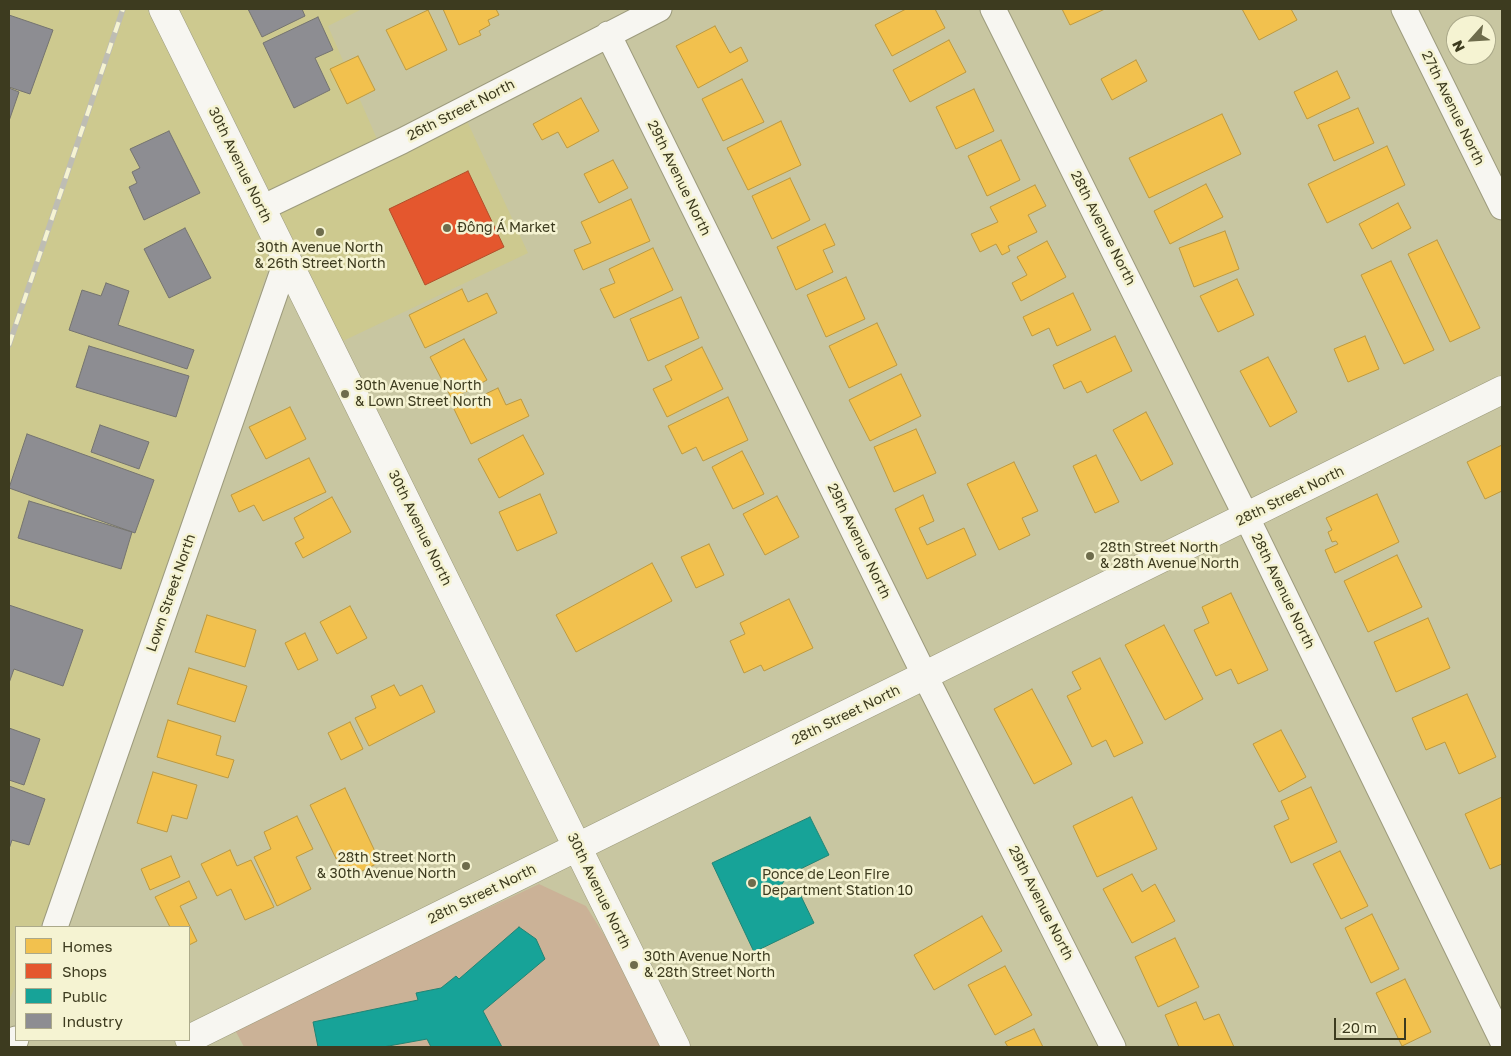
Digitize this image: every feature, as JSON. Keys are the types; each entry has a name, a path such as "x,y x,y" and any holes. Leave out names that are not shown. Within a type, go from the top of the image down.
{"street":[{"name":"30th Avenue North","path":"163,9 676,1047"},
{"name":"26th Street North","path":"262,208 402,141 659,9"},
{"name":"28th Avenue North","path":"993,9 1247,518 1502,1040"},
{"name":"27th Avenue North","path":"1404,9 1502,207"},
{"name":"29th Avenue North","path":"608,34 925,676 1114,1047"},
{"name":"Lown Street North","path":"55,926 287,259"},
{"name":"28th Street North","path":"190,1038 1247,518 1502,390"},
{"name":"28th Street North","path":"171,1047 184,1041"}],"shaded area":[{"path":"9,9 147,9 271,261 46,915 40,926 15,926 15,986 9,1001"},
{"path":"179,9 362,9 328,26 377,139 269,190"},
{"path":"467,121 528,253 343,341 302,257 304,249 297,248 280,213"},
{"path":"539,884 586,906 606,938 661,1047 244,1047 234,1028"}],"building: Homes":[{"path":"443,9 496,9 499,15 488,20 490,25 479,31 481,35 459,45"},
{"path":"906,9 935,9 945,28 892,56 875,25"},
{"path":"1062,9 1105,9 1070,25"},
{"path":"1242,9 1291,9 1297,20 1259,40"},
{"path":"428,10 447,50 406,70 386,30"},
{"path":"715,26 730,53 741,47 748,61 698,88 676,46"},
{"path":"949,40 966,72 910,102 893,70"},
{"path":"358,56 375,90 347,104 330,69"},
{"path":"1136,60 1147,81 1112,100 1101,79"},
{"path":"1337,71 1350,98 1307,119 1294,92"},
{"path":"742,79 764,122 723,141 702,99"},
{"path":"974,89 994,131 956,149 936,107"},
{"path":"581,98 599,131 567,148 558,132 542,140 533,124"},
{"path":"1358,108 1374,143 1334,161 1318,125"},
{"path":"1222,114 1241,154 1149,198 1129,158"},
{"path":"781,121 801,165 748,190 727,148"},
{"path":"1001,140 1020,180 987,196 968,156"},
{"path":"1387,146 1405,185 1327,223 1308,184"},
{"path":"613,160 628,188 599,203 584,174"},
{"path":"790,178 810,220 772,239 752,196"},
{"path":"1206,184 1223,217 1170,244 1154,211"},
{"path":"1035,185 1046,206 1028,215 1037,232 1008,246 1010,251 1002,255 996,244 980,252 971,234 998,222 990,207"},
{"path":"631,199 650,241 583,270 574,250 591,243 581,222"},
{"path":"1398,203 1411,228 1372,249 1359,224"},
{"path":"825,224 835,245 823,250 833,272 796,290 777,247"},
{"path":"1225,231 1239,269 1194,287 1179,248"},
{"path":"1437,240 1480,328 1450,342 1408,254"},
{"path":"1047,241 1066,277 1021,301 1012,283 1027,275 1017,257"},
{"path":"653,248 673,290 614,318 600,289 615,283 609,269"},
{"path":"1391,261 1434,350 1404,364 1361,275"},
{"path":"846,277 865,319 826,337 807,295"},
{"path":"1237,279 1254,315 1218,332 1200,296"},
{"path":"462,289 468,302 487,293 497,313 425,348 409,315"},
{"path":"1073,293 1091,330 1057,346 1049,328 1032,336 1023,317"},
{"path":"681,297 699,338 648,361 630,319"},
{"path":"877,323 897,365 849,388 829,346"},
{"path":"1115,336 1132,371 1087,393 1081,381 1064,389 1053,365"},
{"path":"1365,336 1379,369 1348,382 1334,349"},
{"path":"464,339 487,380 452,399 430,357"},
{"path":"702,347 723,389 667,417 653,389 672,380 665,366"},
{"path":"1268,357 1297,412 1270,427 1240,371"},
{"path":"901,374 921,416 870,441 849,400"},
{"path":"498,388 506,405 521,399 529,416 471,444 454,409"},
{"path":"728,397 748,440 703,461 696,447 682,454 668,426"},
{"path":"290,407 306,439 266,459 249,427"},
{"path":"1146,412 1173,464 1141,481 1113,430"},
{"path":"916,429 936,473 894,492 874,447"},
{"path":"523,435 544,474 499,498 478,459"},
{"path":"1502,445 1502,491 1485,499 1467,462"},
{"path":"742,451 764,494 733,509 712,467"},
{"path":"1096,455 1119,502 1095,513 1073,466"},
{"path":"309,458 326,492 263,521 254,505 239,512 231,495"},
{"path":"1014,462 1038,511 1022,518 1030,535 999,550 967,484"},
{"path":"540,494 557,533 517,551 499,512"},
{"path":"1377,494 1399,542 1335,573 1325,550 1338,544 1336,541 1332,542 1328,532 1332,530 1326,518"},
{"path":"923,495 934,521 919,528 927,545 964,528 976,555 927,579 895,509"},
{"path":"777,496 799,537 765,555 743,514"},
{"path":"332,497 351,532 303,558 295,543 304,538 294,518"},
{"path":"709,544 724,575 696,588 681,557"},
{"path":"1397,555 1422,607 1368,632 1344,581"},
{"path":"652,563 672,601 576,652 556,615"},
{"path":"1231,593 1268,670 1238,684 1231,669 1216,676 1194,630 1209,623 1202,607"},
{"path":"789,599 813,648 764,671 761,665 744,673 730,641 745,634 740,623"},
{"path":"350,606 367,638 337,654 320,622"},
{"path":"207,615 256,630 245,667 195,652"},
{"path":"1428,618 1450,668 1396,692 1374,642"},
{"path":"1164,625 1203,699 1165,720 1125,645"},
{"path":"305,633 318,660 298,670 285,643"},
{"path":"1100,658 1143,743 1114,757 1106,740 1092,747 1067,696 1081,689 1072,672"},
{"path":"189,668 247,686 235,722 177,704"},
{"path":"394,685 400,696 422,685 435,712 369,746 355,718 376,708 371,696"},
{"path":"1032,689 1072,764 1034,784 994,709"},
{"path":"1467,694 1496,757 1459,774 1445,742 1426,750 1412,718"},
{"path":"168,720 221,736 216,755 234,760 228,778 157,757"},
{"path":"350,722 363,749 341,760 328,733"},
{"path":"1281,730 1306,777 1279,792 1253,744"},
{"path":"153,772 197,785 187,819 172,815 167,832 137,823"},
{"path":"1311,787 1337,842 1291,863 1274,826 1289,819 1281,801"},
{"path":"345,788 380,862 346,879 310,805"},
{"path":"1132,797 1157,849 1097,877 1073,826"},
{"path":"1502,797 1502,864 1490,869 1465,814"},
{"path":"297,816 313,849 296,857 311,889 277,906 254,857 271,849 264,832"},
{"path":"230,850 237,866 251,860 274,907 245,920 231,889 217,896 201,864"},
{"path":"1340,851 1368,906 1341,919 1313,864"},
{"path":"171,856 180,877 150,890 141,869"},
{"path":"1132,874 1142,892 1155,884 1175,921 1132,943 1103,889"},
{"path":"189,881 197,898 180,906 190,926 170,926 155,897"},
{"path":"1372,914 1399,969 1371,983 1345,928"},
{"path":"982,916 1002,951 934,990 914,955"},
{"path":"190,927 197,941 190,944"},
{"path":"1175,938 1199,987 1158,1007 1135,957"},
{"path":"1005,966 1032,1015 995,1035 968,985"},
{"path":"1405,979 1431,1032 1402,1046 1376,993"},
{"path":"1196,1002 1204,1020 1219,1014 1234,1047 1179,1047 1165,1015"},
{"path":"1034,1029 1043,1047 1008,1047 1005,1042"}],"building: Shops":[{"name":"Đông Á Market","path":"468,171 504,247 425,285 389,209"}],"building: Public":[{"name":"Ponce de Leon Fire Department Station 10","path":"810,817 829,855 788,875 778,890 783,900 799,892 814,923 754,952 712,863"},
{"path":"519,927 536,939 545,959 483,1011 502,1047 431,1047 427,1039 383,1047 318,1047 313,1022 418,1000 416,993 441,988 456,976 459,979"}],"building: Industry":[{"path":"248,9 302,9 305,16 262,37"},
{"path":"9,15 53,30 30,94 9,87"},
{"path":"318,17 333,50 315,58 330,90 294,108 263,43"},
{"path":"9,88 19,92 9,121"},
{"path":"169,131 200,193 144,220 129,187 137,183 132,172 140,168 130,149"},
{"path":"185,228 211,278 169,298 144,249"},
{"path":"106,283 129,291 118,325 194,350 187,369 69,330 82,290 101,296"},
{"path":"89,346 189,376 176,417 76,387"},
{"path":"100,425 149,442 139,469 91,452"},
{"path":"27,434 154,480 135,533 9,488"},
{"path":"29,501 132,532 121,569 18,538"},
{"path":"9,605 83,630 63,686 14,669 9,683"},
{"path":"9,728 40,739 24,785 9,780"},
{"path":"9,786 45,799 29,845 12,840 9,849"}],"railway":[{"path":"9,345 123,9"}],"place":[{"name":"Đông Á Market","path":"447,228"},
{"name":"30th Avenue North & 26th Street North","path":"320,232"},
{"name":"30th Avenue North & Lown Street North","path":"345,394"},
{"name":"28th Street North & 28th Avenue North","path":"1090,556"},
{"name":"28th Street North & 30th Avenue North","path":"466,866"},
{"name":"Ponce de Leon Fire Department Station 10","path":"752,883"},
{"name":"30th Avenue North & 28th Street North","path":"634,965"}]}
